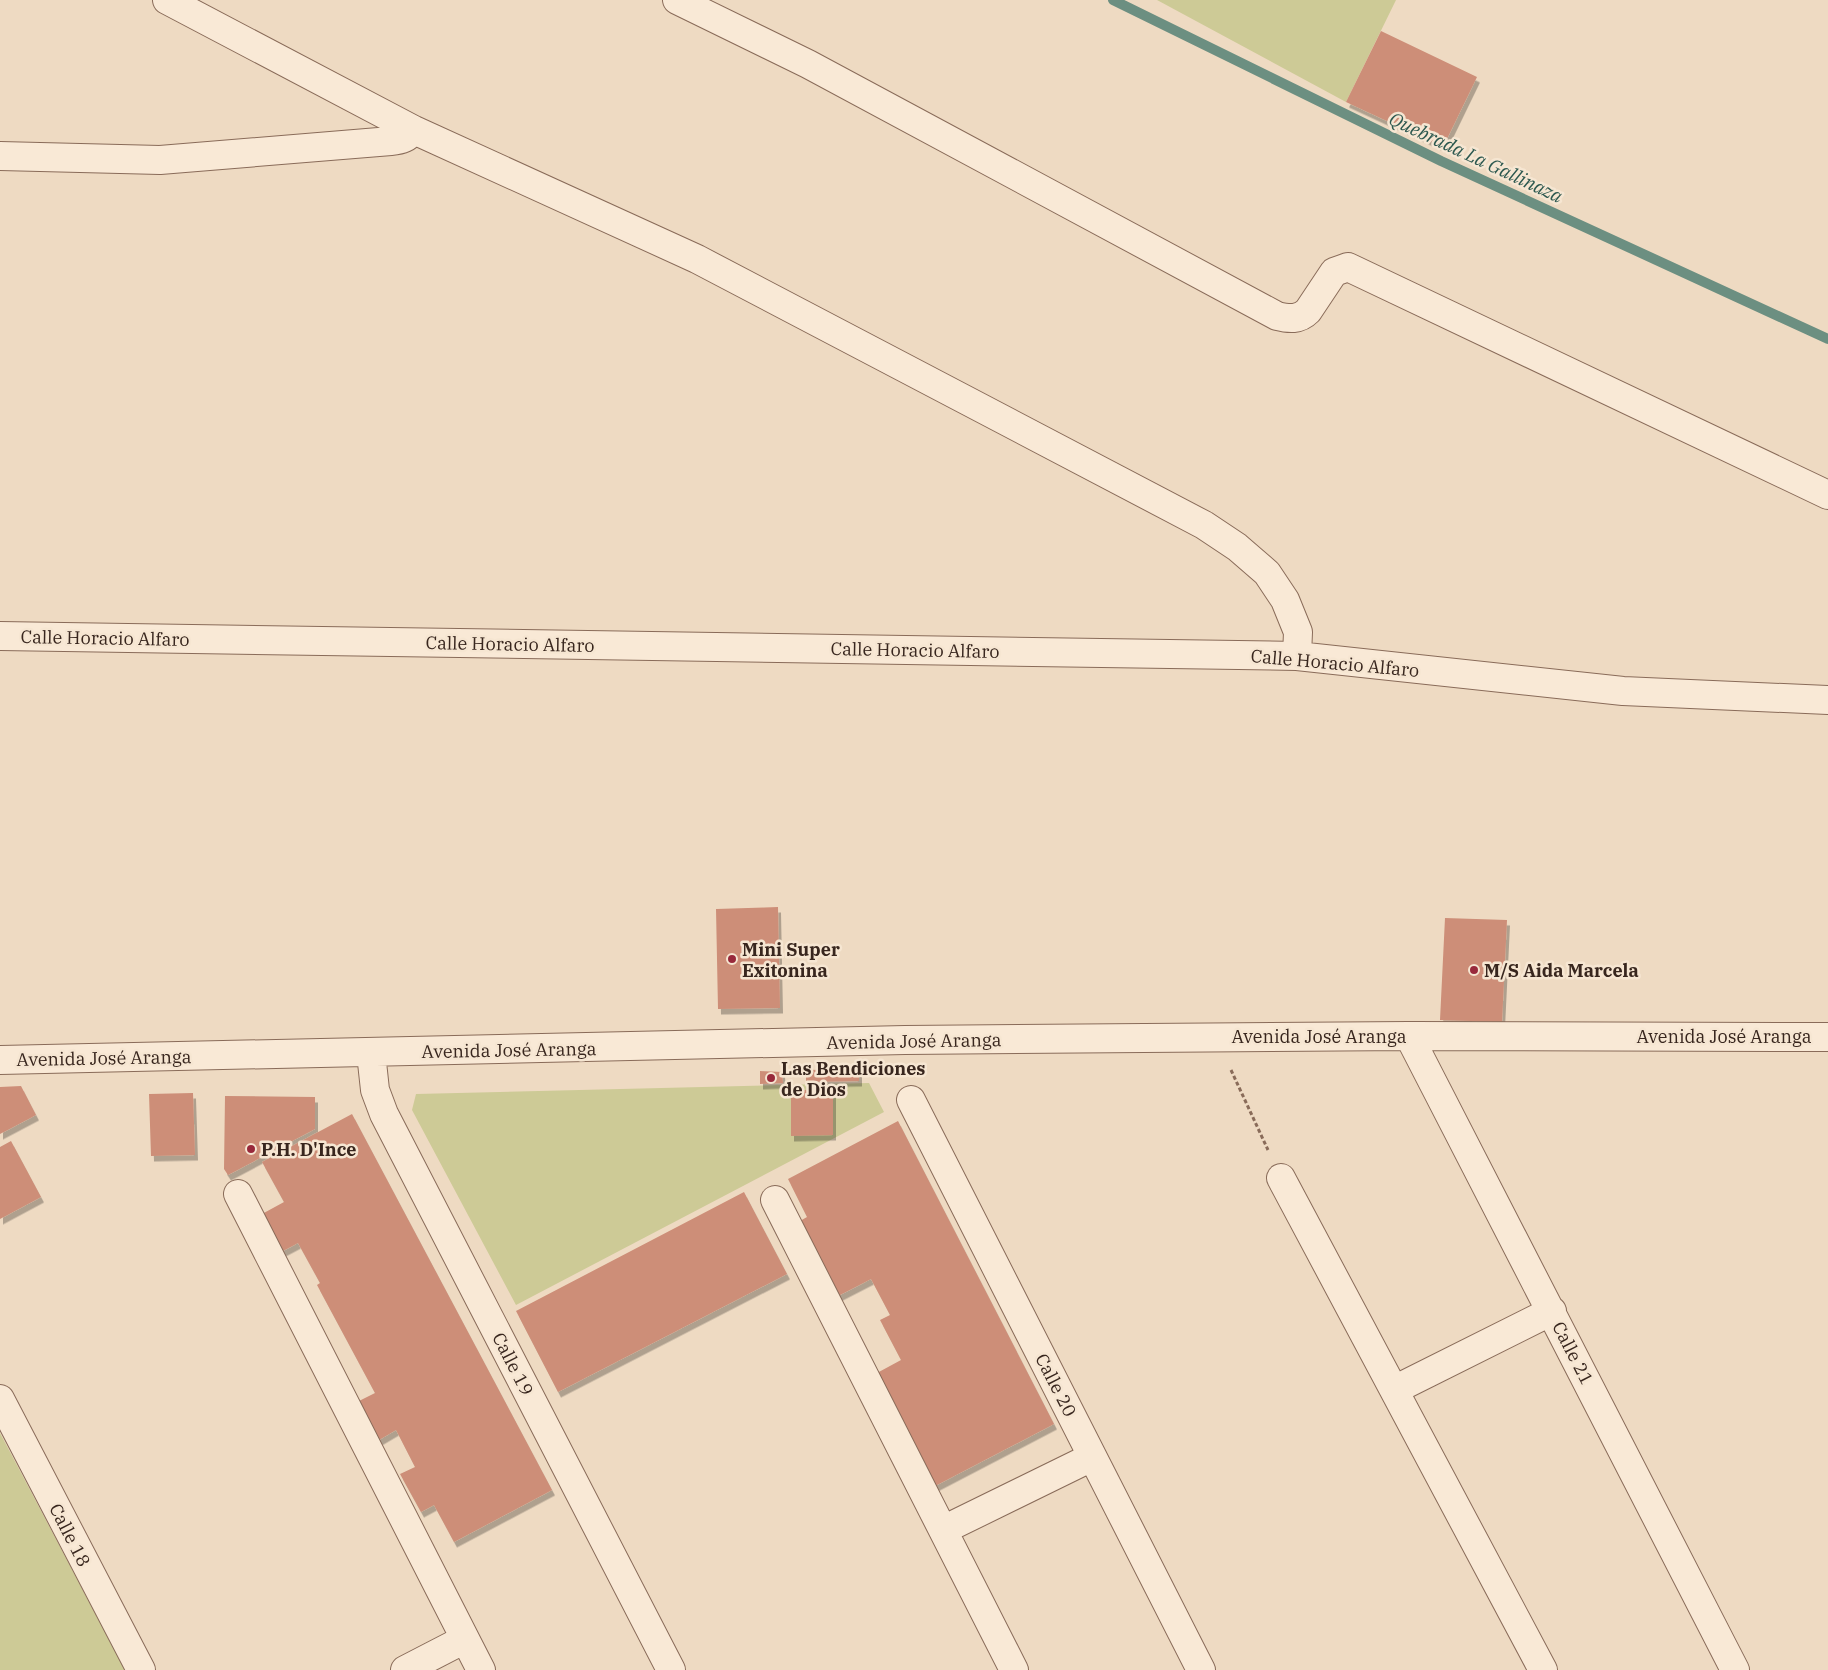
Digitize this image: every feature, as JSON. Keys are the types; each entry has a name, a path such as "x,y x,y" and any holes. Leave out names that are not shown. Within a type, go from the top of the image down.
{"street":[{"path":"167,0 414,130 697,259 1204,525 1237,547 1267,573 1285,600 1298,632 1297,656"},
{"path":"677,0 808,64 1277,316 1287,318 1303,316 1334,272 1348,267 1828,495"},
{"path":"0,156 160,160 397,140 409,136 414,130"},
{"name":"Calle Horacio Alfaro","path":"0,636 1297,656 1624,691 1828,700"},
{"name":"Avenida José Aranga","path":"0,1060 905,1040 1409,1036 1828,1037"},
{"name":"Calle 21","path":"1409,1036 1735,1670"},
{"name":"Calle 19","path":"371,1053 375,1090 384,1114 671,1670"},
{"name":"Calle 20","path":"912,1100 1201,1670"},
{"path":"1281,1178 1543,1670"},
{"path":"238,1194 481,1670"},
{"path":"775,1200 1014,1670"},
{"path":"1394,1390 1552,1311"},
{"name":"Calle 18","path":"0,1399 141,1670"},
{"path":"943,1530 1092,1457"},
{"path":"405,1670 466,1639"}],"path":[{"path":"1229,1037 1231,1071 1281,1178"}],"shaded area":[{"path":"1157,0 1396,0 1346,102"},
{"path":"869,1083 884,1112 516,1305 412,1110 416,1094"},
{"path":"0,1433 125,1670 0,1670"}],"building":[{"path":"1381,31 1477,77 1443,147 1346,102"},
{"path":"778,907 780,1008 718,1009 716,909"},
{"name":"M/S Aida Marcela","path":"1445,918 1507,920 1502,1022 1440,1020"},
{"path":"859,1069 859,1081 806,1082 806,1070"},
{"name":"Las Bendiciones de Dios","path":"760,1071 782,1072 783,1083 760,1084"},
{"path":"21,1086 36,1115 0,1134 0,1087"},
{"path":"791,1090 833,1090 833,1135 791,1136"},
{"path":"193,1093 195,1155 151,1156 149,1094"},
{"name":"P.H. D'Ince","path":"225,1096 315,1097 315,1129 228,1175 224,1169"},
{"path":"352,1114 552,1490 454,1542 434,1505 421,1512 400,1474 415,1467 396,1430 379,1440 359,1401 375,1393 317,1285 320,1283 298,1243 281,1252 262,1214 284,1202 262,1162"},
{"path":"898,1121 1054,1424 935,1486 877,1373 901,1360 880,1320 890,1315 871,1279 838,1296 800,1221 807,1217 788,1179"},
{"path":"11,1141 41,1197 0,1219 0,1147"},
{"path":"744,1192 787,1274 558,1392 516,1311"}],"waterway":[{"name":"Quebrada La Gallinaza","path":"1113,0 1441,161 1828,339"}],"place":[{"name":"Mini Super Exitonina","path":"732,959"},
{"name":"M/S Aida Marcela","path":"1474,970"},
{"name":"Las Bendiciones de Dios","path":"771,1078"},
{"name":"P.H. D'Ince","path":"251,1149"}]}
